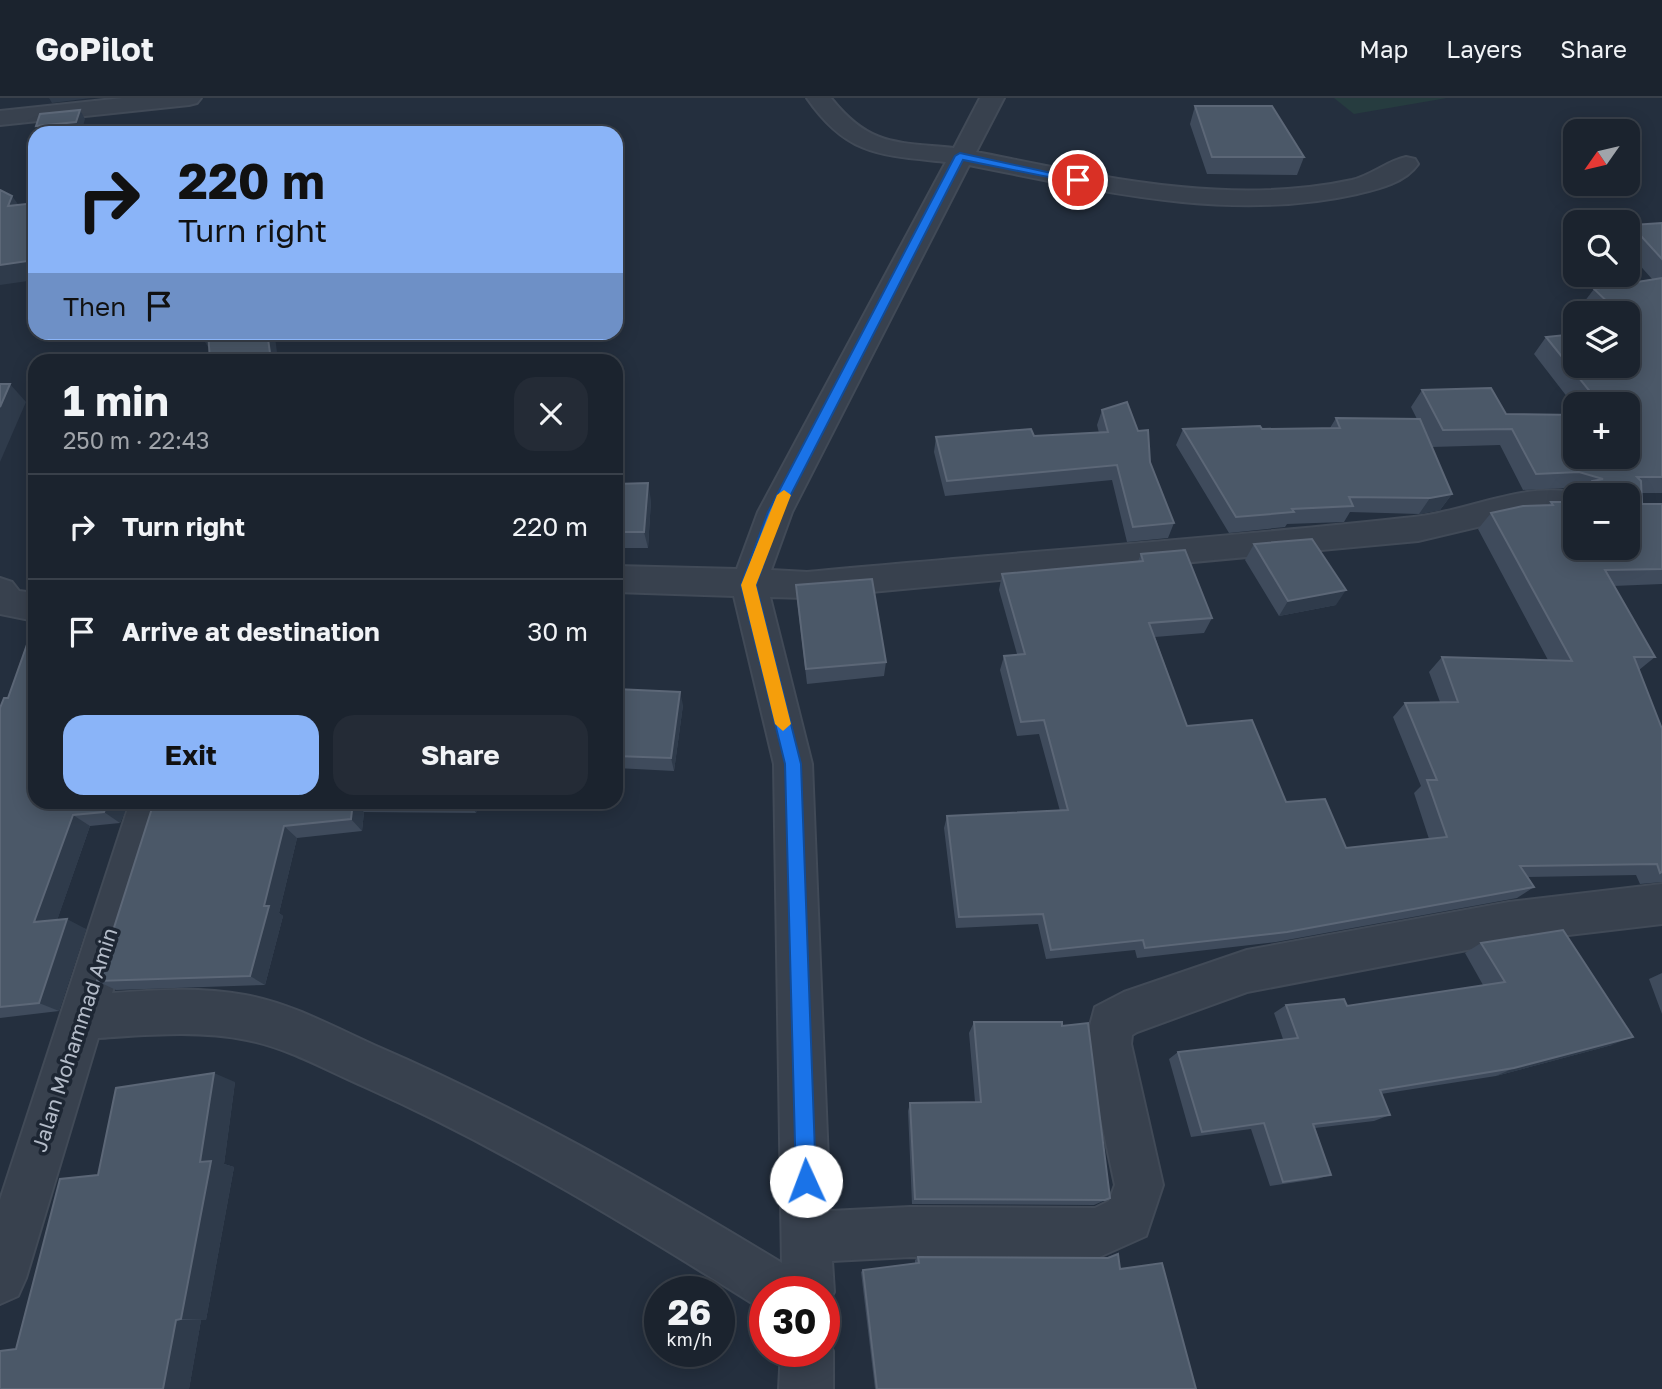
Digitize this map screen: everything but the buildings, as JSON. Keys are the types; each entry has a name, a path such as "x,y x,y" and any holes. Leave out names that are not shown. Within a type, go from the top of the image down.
{"street":[{"path":"0,118 190,98"},
{"path":"819,98 843,126 870,143 960,156 1126,189 1233,199 1307,195 1370,184 1391,176 1406,164"},
{"path":"808,1276 793,764 749,585 775,512 992,98"},
{"path":"623,579 807,585 1419,529 1528,503 1563,504"},
{"path":"0,592 9,603 28,606"},
{"name":"Jalan Mohammad Amin","path":"0,1278 148,809"},
{"path":"808,1237 910,1232 1097,1233 1128,1218 1139,1185 1108,1044 1111,1023 1124,1014 1247,971 1508,922 1662,904"},
{"path":"81,1017 164,1012 246,1018 303,1038 475,1113 637,1203 755,1276"},
{"path":"806,1389 807,1367"}],"green space":[{"path":"1334,98 1447,98 1354,114"}],"slow traffic":[{"path":"783,724 749,585 775,512 784,495"}],"route":[{"path":"806,1181 793,764 749,585 775,512 960,156 1078,180"}]}
